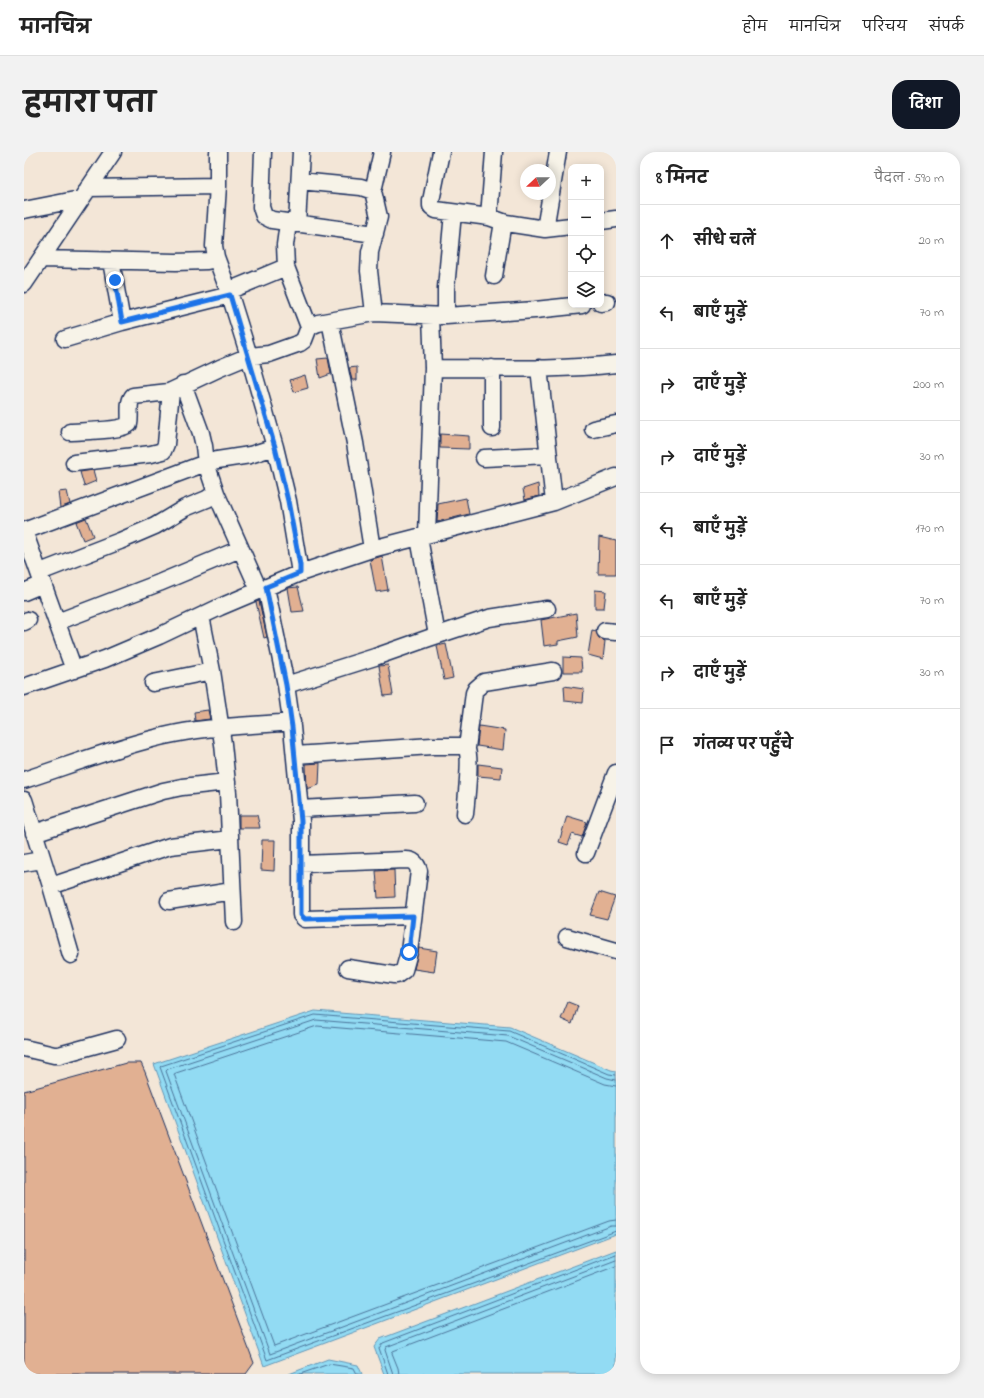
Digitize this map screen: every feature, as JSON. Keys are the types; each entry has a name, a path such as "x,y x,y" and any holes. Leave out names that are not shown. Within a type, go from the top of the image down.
{"street":[{"path":"24,284 113,152"},
{"path":"218,152 218,186 214,246 216,257 249,356 275,447 288,501 300,573"},
{"path":"263,152 261,207 262,213 268,219 375,234"},
{"path":"70,432 127,427 130,421 130,399 133,396 177,388 249,356 269,354 300,343 304,340 309,327 286,267 284,245 293,223 300,181 301,152"},
{"path":"374,314 369,271 370,252 379,217 373,191 382,152"},
{"path":"441,152 431,206 436,210 545,229 568,226"},
{"path":"494,152 496,220 494,276"},
{"path":"545,229 558,152"},
{"path":"300,181 361,187 373,191"},
{"path":"24,210 84,194 218,186"},
{"path":"436,635 423,536 433,368 439,316 446,288 453,213"},
{"path":"41,259 206,261 212,260 216,257"},
{"path":"111,261 122,322"},
{"path":"65,339 229,293 286,267"},
{"path":"309,327 318,323 374,314 439,316 568,306"},
{"path":"330,321 355,443 372,549"},
{"path":"433,368 588,367 616,364"},
{"path":"492,368 492,428"},
{"path":"539,368 554,502"},
{"path":"74,463 151,454 163,450 166,444 177,388"},
{"path":"177,388 201,433 206,463 216,493 240,549 262,588 286,685 292,722 300,809 301,915 305,919 413,916"},
{"path":"593,429 616,424"},
{"path":"74,670 24,531 206,463 250,455 275,447"},
{"path":"484,458 549,455"},
{"path":"24,687 105,659 159,636 262,588 300,573 372,549 554,502 616,477"},
{"path":"24,592 42,578 155,526 185,508 207,499 216,493"},
{"path":"57,622 159,583 240,549"},
{"path":"286,685 375,657 489,618 546,609"},
{"path":"201,616 221,728 227,782 234,922"},
{"path":"153,683 212,671"},
{"path":"465,814 468,766 467,748 474,693 476,689 484,682 553,671"},
{"path":"24,780 145,741 187,731 292,722"},
{"path":"295,755 440,746 463,746 467,748"},
{"path":"586,853 616,773"},
{"path":"29,826 163,791 182,787 227,782"},
{"path":"24,800 29,826 51,886 70,955"},
{"path":"300,809 415,803"},
{"path":"51,886 170,846 230,839"},
{"path":"24,863 42,860"},
{"path":"301,864 411,860 415,863 419,871 409,952 402,973 394,975 348,968"},
{"path":"169,900 232,891"},
{"path":"567,937 616,951"},
{"path":"24,1048 59,1055 117,1039"}],"water":[{"path":"315,1011 510,1027 616,1071 616,1234 264,1366 154,1064"},
{"path":"616,1250 616,1374 384,1374 374,1347 380,1339"},
{"path":"328,1359 358,1365 362,1374 289,1374"}],"building":[{"path":"328,358 331,374 320,378 317,359"},
{"path":"357,367 357,380 352,380 349,368"},
{"path":"305,375 308,388 294,392 290,380"},
{"path":"440,434 469,436 469,449 440,448"},
{"path":"93,470 96,481 84,486 80,472"},
{"path":"538,484 539,496 525,500 523,489"},
{"path":"67,491 70,504 60,508 58,492"},
{"path":"466,498 469,514 437,522 438,504"},
{"path":"86,518 93,536 83,540 76,522"},
{"path":"599,537 616,541 616,574 598,574"},
{"path":"382,556 388,590 376,592 370,560"},
{"path":"298,587 304,611 292,612 288,588"},
{"path":"595,590 606,591 604,608 595,608"},
{"path":"259,601 267,637 264,638 256,602"},
{"path":"576,613 578,637 558,641 558,644 544,646 541,620"},
{"path":"592,630 596,631 599,638 605,641 603,659 588,655"},
{"path":"446,644 453,678 444,680 437,646"},
{"path":"563,657 581,658 582,672 563,672"},
{"path":"388,665 393,695 384,696 379,666"},
{"path":"564,686 584,689 583,703 565,701"},
{"path":"208,710 210,719 195,721 194,712"},
{"path":"479,726 505,730 503,750 477,746"},
{"path":"320,763 319,785 307,789 306,764"},
{"path":"478,764 502,767 501,778 478,776"},
{"path":"239,815 257,815 260,828 239,828"},
{"path":"567,816 587,822 582,837 572,834 568,845 559,842"},
{"path":"262,840 275,840 274,871 261,870"},
{"path":"394,870 395,897 378,898 376,871"},
{"path":"599,892 615,897 607,919 590,915"},
{"path":"419,948 437,951 434,972 414,969"},
{"path":"568,1002 578,1006 572,1024 561,1019"},
{"path":"126,1063 141,1063 145,1072 254,1363 246,1374 24,1374 24,1091"}],"route":[{"path":"115,280 122,322 230,295 275,447 288,501 300,565 300,573 266,587 286,685 292,727 301,821 301,915 305,919 413,916 409,952"}]}
